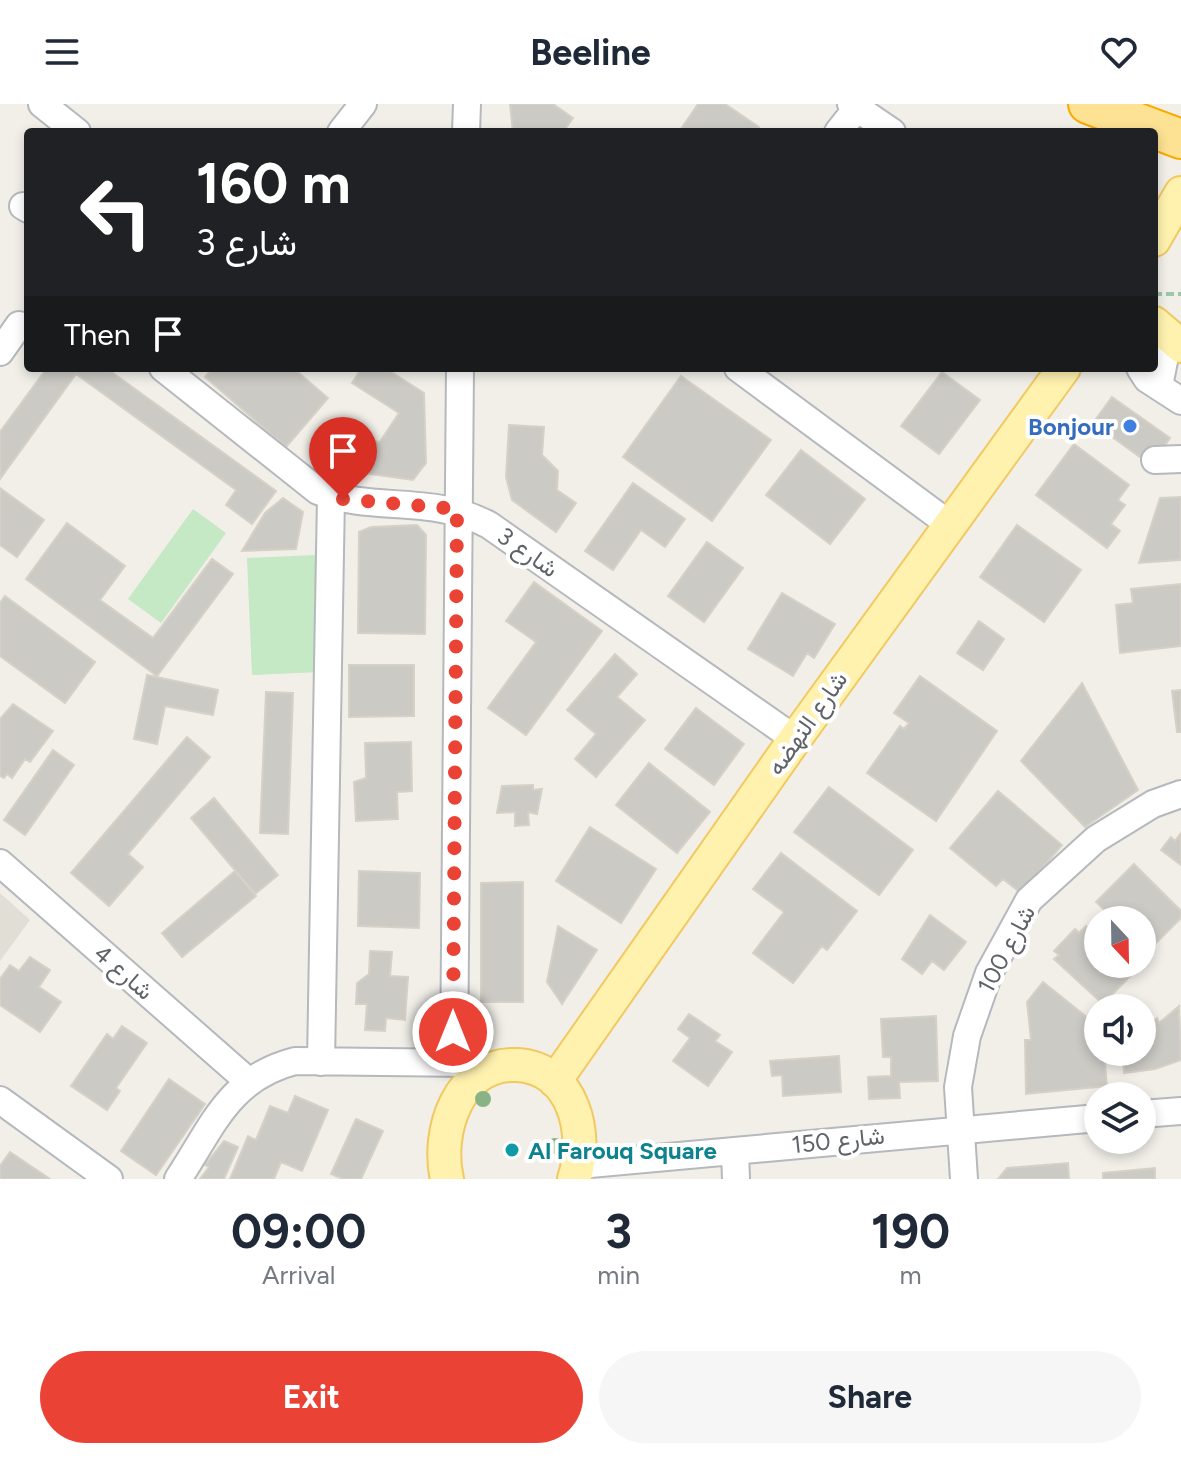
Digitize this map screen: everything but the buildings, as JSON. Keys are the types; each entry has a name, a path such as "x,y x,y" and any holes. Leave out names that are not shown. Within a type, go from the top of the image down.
{"highway":[{"path":"1088,104 1152,128"},
{"path":"1158,130 1181,139"}],"main road":[{"path":"1158,233 1181,193"},
{"name":"شارع النهضه","path":"555,1081 795,739 1061,372"},
{"path":"447,1179 444,1146 447,1121 466,1089 497,1068 517,1065 537,1070 555,1081 569,1099 579,1119 576,1172"}],"street":[{"path":"42,104 72,128"},
{"path":"344,128 363,104"},
{"path":"466,128 467,104"},
{"path":"840,128 854,106 886,128"},
{"path":"0,352 16,324"},
{"path":"1158,357 1168,335"},
{"name":"شارع 3","path":"168,372 318,491 331,496 457,509 504,534 795,739"},
{"path":"454,1062 460,372"},
{"path":"743,372 949,524"},
{"path":"1149,377 1181,401"},
{"path":"321,1062 331,496"},
{"name":"شارع 100","path":"964,1179 958,1087 967,1036 989,973 1029,900 1096,839 1153,804 1181,794"},
{"name":"شارع 4","path":"0,863 248,1081"},
{"path":"178,1179 233,1094 270,1068 295,1061 454,1062 497,1068"},
{"path":"0,1100 109,1179"},
{"path":"1156,1113 1181,1111"},
{"name":"شارع 150","path":"576,1172 643,1169 735,1151 959,1128 1084,1119"},
{"path":"735,1151 736,1179"}],"path":[{"path":"1158,294 1181,294"}],"shaded area":[{"path":"0,893 30,920 0,961"}],"green space":[{"path":"193,509 226,533 161,623 128,599"},
{"path":"315,555 319,672 252,675 247,558"}],"place":[{"name":"Bonjour","path":"1130,426"},
{"name":"Al Farouq Square","path":"512,1150"}],"route":[{"path":"343,499 457,509 453,1032"}]}
